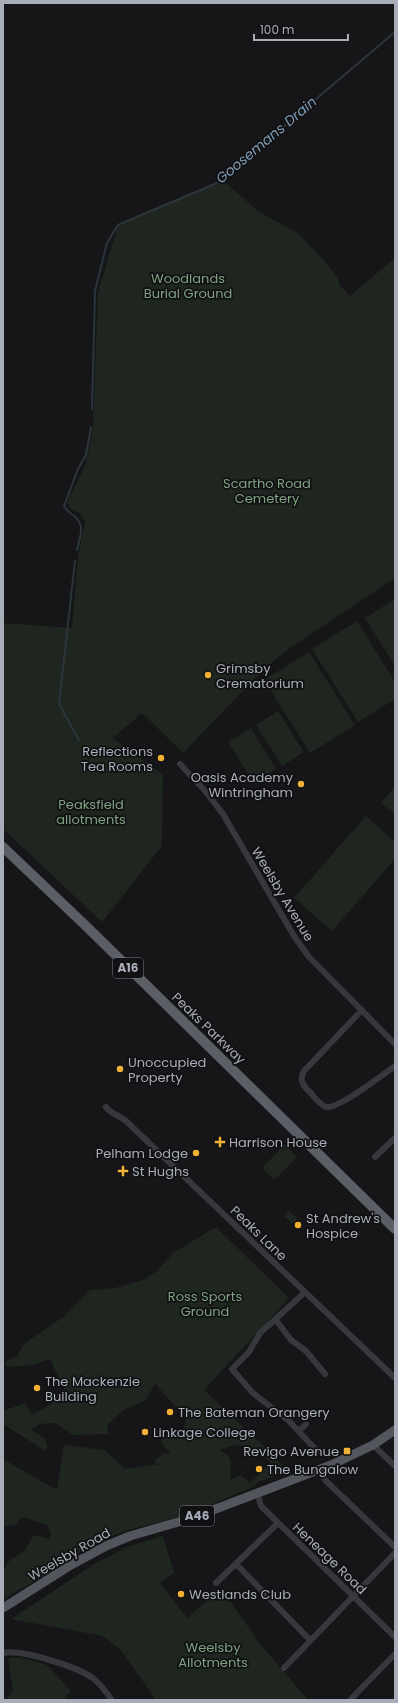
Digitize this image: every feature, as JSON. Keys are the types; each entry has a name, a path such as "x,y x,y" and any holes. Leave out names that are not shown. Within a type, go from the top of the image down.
{"highway":[{"name":"Peaks Parkway","path":"3,847 86,926 395,1229"}],"main road":[{"name":"Weelsby Road","path":"3,1608 106,1546 130,1536 192,1518 318,1470 350,1457 373,1445 395,1430"}],"street":[{"name":"Weelsby Avenue","path":"180,764 206,792 223,814 294,936 309,957 395,1044"},
{"path":"362,1010 304,1070 301,1079 304,1087 326,1107 332,1107 342,1102 395,1066"},
{"name":"Peaks Lane","path":"106,1107 109,1112 120,1116 126,1121 304,1293 395,1378"},
{"path":"375,1157 395,1138"},
{"path":"304,1293 260,1333 249,1352 232,1369 253,1393 275,1409 299,1431 318,1452"},
{"path":"276,1320 291,1340 306,1351 325,1374"},
{"path":"299,1431 306,1424"},
{"path":"373,1445 395,1466"},
{"path":"318,1470 326,1481 395,1547"},
{"name":"Heneage Road","path":"257,1492 261,1506 395,1637"},
{"path":"216,1583 278,1523"},
{"path":"284,1668 395,1553"},
{"path":"236,1564 310,1640"},
{"path":"3,1653 24,1653 78,1671 94,1679 112,1700"},
{"path":"350,1700 395,1654"}],"green space":[{"path":"221,182 226,183 258,211 299,234 320,256 338,278 340,283 338,284 350,296 395,258 395,578 289,649 266,667 183,753 142,713 113,738 163,775 162,846 102,922 3,829 3,623 72,628 78,556 85,522 80,513 72,510 67,502 86,464 93,427 98,292 118,226 140,214"},
{"path":"395,599 395,666 365,618"},
{"path":"357,621 395,682 395,699 358,722 312,649"},
{"path":"309,652 355,725 310,753 264,680"},
{"path":"278,711 304,752 282,766 256,725"},
{"path":"251,728 276,769 254,783 228,742"},
{"path":"395,786 395,815 381,803"},
{"path":"366,816 395,842 395,859 332,931 294,898"},
{"path":"285,1144 297,1157 274,1180 262,1168"},
{"path":"289,1211 298,1219 293,1224 284,1216"},
{"name":"Ross Sports Ground","path":"216,1227 289,1298 204,1390 269,1451 287,1471 256,1483 255,1486 189,1514 128,1530 101,1540 87,1547 44,1576 3,1599 3,1571 9,1561 25,1550 34,1535 49,1539 51,1535 48,1525 22,1517 15,1525 3,1526 3,1459 57,1490 64,1445 105,1450 125,1469 166,1463 156,1464 155,1460 164,1453 171,1454 160,1442 164,1438 182,1436 186,1418 155,1384 145,1401 125,1409 107,1425 109,1434 73,1435 56,1423 39,1424 32,1430 45,1439 48,1447 44,1450 3,1424 3,1411 25,1403 32,1415 51,1404 65,1391 50,1359 33,1365 8,1367 5,1362 17,1356 24,1344 63,1317 90,1290 115,1288 143,1280 157,1271 173,1253","holes":["234,1445 249,1447 247,1452 255,1459 262,1454 271,1463 250,1483 240,1475 230,1480 230,1459 219,1450"]},
{"name":"Weelsby Allotments","path":"163,1536 174,1573 158,1585 161,1584 187,1618 221,1588 261,1645 308,1700 156,1700 120,1649 103,1636 11,1619 94,1564 129,1546"},
{"path":"8,1658 22,1658 47,1665 71,1691 63,1700 6,1700 13,1690"}],"waterway":[{"name":"Goosemans Drain","path":"92,409 95,291 107,243 118,225 217,183 395,32"},
{"name":"Goosemans Drain","path":"77,550 81,534 81,526 75,517 64,506 78,469 86,455 91,427"},
{"name":"Goosemans Drain","path":"75,561 59,704 79,740"}],"place":[{"name":"Grimsby Crematorium","path":"208,675"},
{"name":"Reflections Tea Rooms","path":"161,758"},
{"name":"Oasis Academy Wintringham","path":"301,784"},
{"name":"Unoccupied Property","path":"120,1069"},
{"name":"Harrison House","path":"220,1142"},
{"name":"Pelham Lodge","path":"196,1153"},
{"name":"St Hughs","path":"123,1171"},
{"name":"St Andrew's Hospice","path":"298,1225"},
{"name":"The Mackenzie Building","path":"37,1388"},
{"name":"The Bateman Orangery","path":"170,1412"},
{"name":"Linkage College","path":"145,1432"},
{"name":"Revigo Avenue","path":"347,1451"},
{"name":"The Bungalow","path":"259,1469"},
{"name":"Westlands Club","path":"181,1594"}],"park label":[{"name":"Woodlands Burial Ground","path":"188,286"},
{"name":"Scartho Road Cemetery","path":"267,490"},
{"name":"Peaksfield allotments","path":"91,812"}]}
